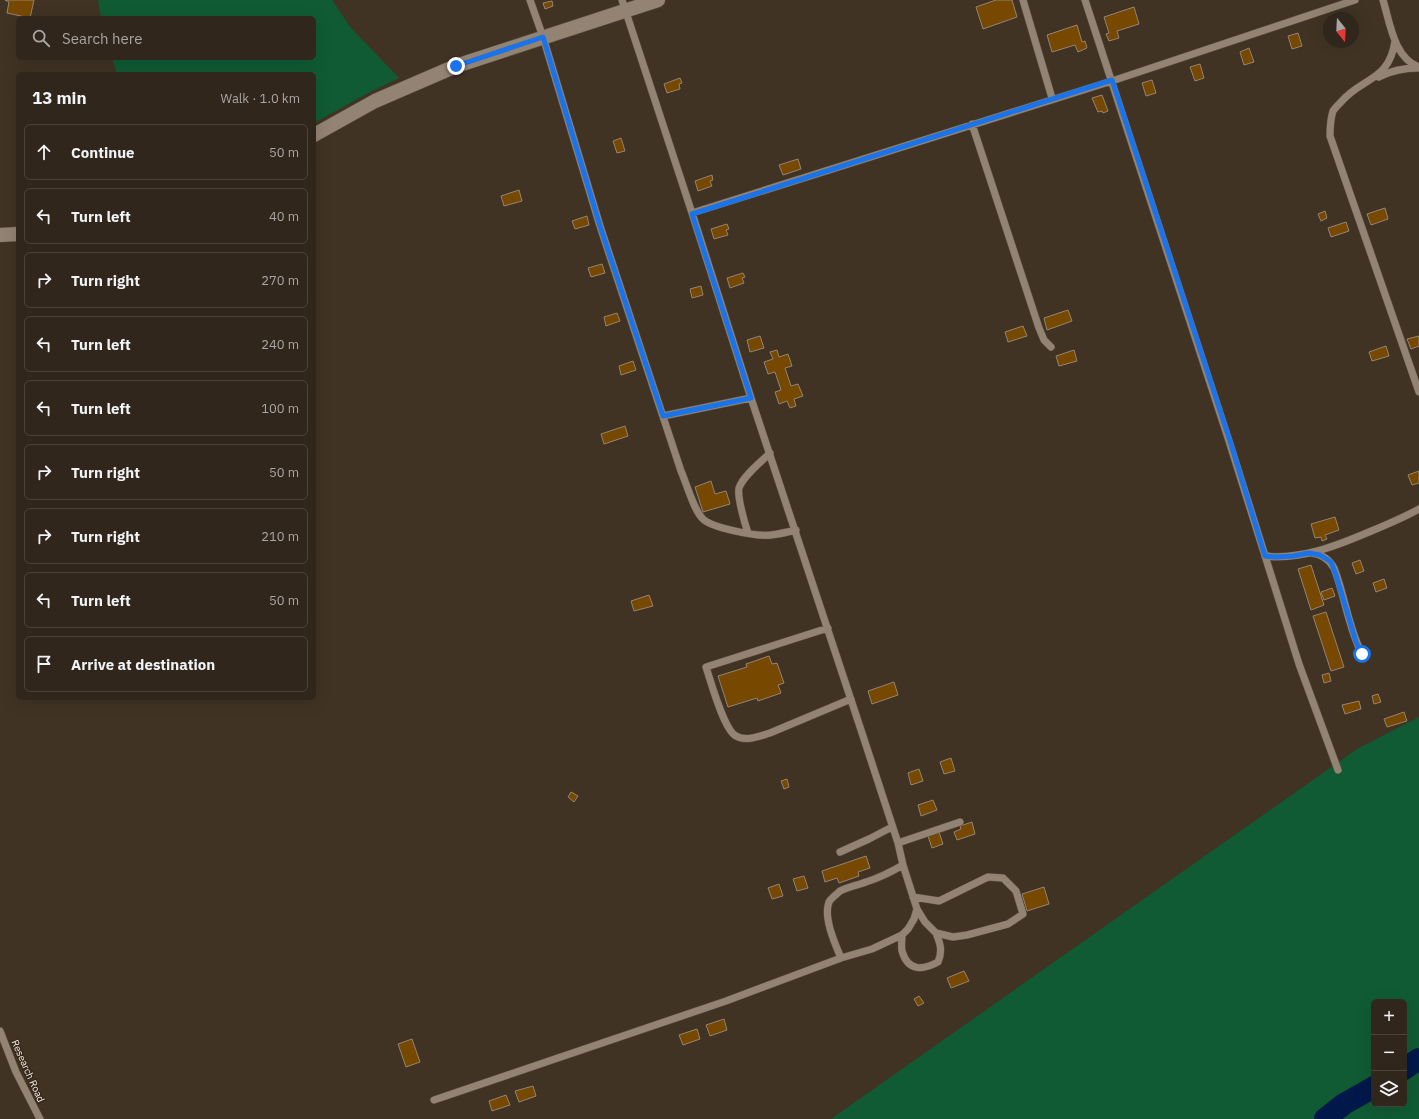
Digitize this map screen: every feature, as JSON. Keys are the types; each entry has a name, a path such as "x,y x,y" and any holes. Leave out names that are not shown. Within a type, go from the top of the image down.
{"street":[{"path":"316,134 375,101 430,75 485,55 543,37 623,5 658,0"},
{"path":"0,235 16,234"}],"lane":[{"path":"530,0 543,37 600,226 681,471 696,508 702,518 711,524 748,534 770,536 796,530"},
{"path":"1023,0 1052,98"},
{"path":"1086,0 1230,441 1299,664 1338,770"},
{"path":"692,214 1112,80 1355,0"},
{"path":"1383,0 1398,48 1406,60 1419,68"},
{"path":"623,5 898,842 902,865 917,909 925,922 936,933 940,943 940,957 938,962 924,968 918,968 910,964 902,951 902,935"},
{"path":"1372,80 1385,68 1389,62 1396,41"},
{"path":"1419,68 1390,71 1372,80 1344,98 1334,110 1330,122 1330,136 1419,392"},
{"path":"972,124 1039,328 1044,340 1051,347"},
{"path":"663,416 751,398"},
{"path":"748,534 741,507 739,489 743,481 770,453"},
{"path":"1265,556 1293,556 1309,553 1345,542 1419,509"},
{"path":"1309,553 1320,555 1331,562 1356,642 1362,654"},
{"path":"828,628 706,667 729,729 735,736 743,738 757,737 770,733 851,698"},
{"path":"898,842 960,822"},
{"path":"840,852 892,827"},
{"path":"841,958 831,932 828,910 830,901 841,891 889,873 902,865"},
{"path":"913,897 940,901 988,877 1003,878 1016,891 1023,914 1008,924 967,935 953,937 936,933"},
{"path":"434,1100 726,1001 841,958 872,949 902,935 908,930 917,909"},
{"name":"Research Road","path":"0,1031 16,1072 40,1119"}],"green space":[{"path":"98,0 332,0 351,28 399,78 316,122 316,72 116,72 113,60 316,60 316,16 101,16"},
{"path":"1419,717 1419,1119 831,1119 1357,749"}],"building":[{"path":"5,0 34,0 30,16 21,16 7,13 9,2"},
{"path":"996,0 1012,0 1017,17 983,29 976,7"},
{"path":"552,1 553,6 545,9 543,3"},
{"path":"1134,7 1139,24 1117,31 1119,38 1109,41 1106,34 1109,33 1104,17"},
{"path":"1077,25 1082,42 1085,41 1087,48 1078,52 1075,45 1052,52 1047,35"},
{"path":"1298,33 1302,46 1292,49 1288,36"},
{"path":"1249,48 1254,62 1244,65 1240,52"},
{"path":"1200,64 1204,78 1195,81 1190,67"},
{"path":"680,78 682,83 679,84 680,89 667,93 664,84"},
{"path":"1152,80 1156,93 1146,96 1142,83"},
{"path":"1102,95 1108,111 1103,113 1102,111 1098,112 1092,98"},
{"path":"621,138 625,151 617,153 613,141"},
{"path":"798,159 801,169 783,175 779,165"},
{"path":"712,175 713,180 710,181 712,186 698,191 695,181"},
{"path":"519,190 522,201 504,206 501,196"},
{"path":"1385,208 1388,219 1371,225 1367,214"},
{"path":"1325,211 1327,218 1321,221 1318,214"},
{"path":"587,216 589,225 575,229 572,221"},
{"path":"1346,222 1349,231 1331,237 1328,228"},
{"path":"727,224 729,229 726,230 728,235 714,239 711,229"},
{"path":"602,264 605,273 591,277 588,268"},
{"path":"743,273 745,277 742,278 744,283 730,288 727,278"},
{"path":"701,286 703,295 692,298 690,289"},
{"path":"1068,310 1072,321 1047,330 1044,318"},
{"path":"617,313 620,321 606,326 604,317"},
{"path":"1023,326 1027,336 1008,342 1005,332"},
{"path":"760,336 764,348 750,352 747,340"},
{"path":"1419,336 1419,346 1411,349 1407,339"},
{"path":"1386,346 1389,356 1372,361 1369,352"},
{"path":"777,350 779,357 788,354 792,366 785,368 791,386 798,384 803,396 794,399 796,406 790,408 787,401 779,404 775,392 781,390 775,372 768,374 764,362 773,359 770,352"},
{"path":"1074,350 1077,361 1059,366 1056,356"},
{"path":"633,361 636,370 621,375 619,366"},
{"path":"625,426 628,436 604,444 601,434"},
{"path":"1419,471 1419,483 1412,485 1408,475"},
{"path":"711,481 715,494 726,491 730,504 703,512 695,487"},
{"path":"1335,517 1339,530 1325,535 1327,539 1322,541 1321,537 1315,538 1311,524"},
{"path":"1360,560 1364,571 1356,574 1352,563"},
{"path":"1311,565 1324,605 1311,610 1298,569"},
{"path":"1384,579 1387,588 1376,592 1373,583"},
{"path":"1332,588 1335,596 1324,600 1321,592"},
{"path":"649,595 653,606 634,611 631,601"},
{"path":"1326,612 1344,667 1331,671 1313,616"},
{"path":"769,656 772,664 777,663 784,683 778,685 781,693 758,701 757,698 728,707 718,676 747,667 746,664"},
{"path":"1329,673 1331,681 1324,683 1322,675"},
{"path":"894,682 898,695 872,704 868,691"},
{"path":"1378,694 1381,702 1374,704 1372,696"},
{"path":"1359,701 1361,709 1345,714 1342,705"},
{"path":"1404,712 1407,721 1387,727 1384,719"},
{"path":"951,758 955,771 944,774 940,762"},
{"path":"919,769 923,781 911,785 908,773"},
{"path":"787,779 789,787 784,789 781,781"},
{"path":"571,792 578,796 574,802 568,797"},
{"path":"933,800 937,810 921,816 918,805"},
{"path":"972,822 975,834 957,840 954,832 961,829 960,826"},
{"path":"939,832 943,844 932,848 928,836"},
{"path":"866,856 870,868 858,872 859,876 839,883 837,878 825,882 822,871"},
{"path":"804,876 808,888 797,891 793,879"},
{"path":"779,884 783,896 772,899 768,888"},
{"path":"1044,887 1049,904 1027,911 1022,894"},
{"path":"964,971 969,981 951,988 947,978"},
{"path":"919,996 924,1003 918,1006 914,999"},
{"path":"724,1019 727,1030 710,1036 706,1025"},
{"path":"697,1029 700,1039 683,1045 679,1035"},
{"path":"412,1039 420,1062 406,1067 398,1044"},
{"path":"533,1086 536,1096 519,1102 515,1091"},
{"path":"506,1095 510,1105 492,1111 489,1101"}],"waterway":[{"path":"1407,1067 1419,1059"},
{"path":"1325,1119 1344,1104 1371,1089"}],"route":[{"path":"456,66 485,55 543,37 600,226 663,416 751,398 692,214 1112,80 1230,441 1265,556 1293,556 1309,553 1320,555 1331,562 1351,628 1362,654"}]}
